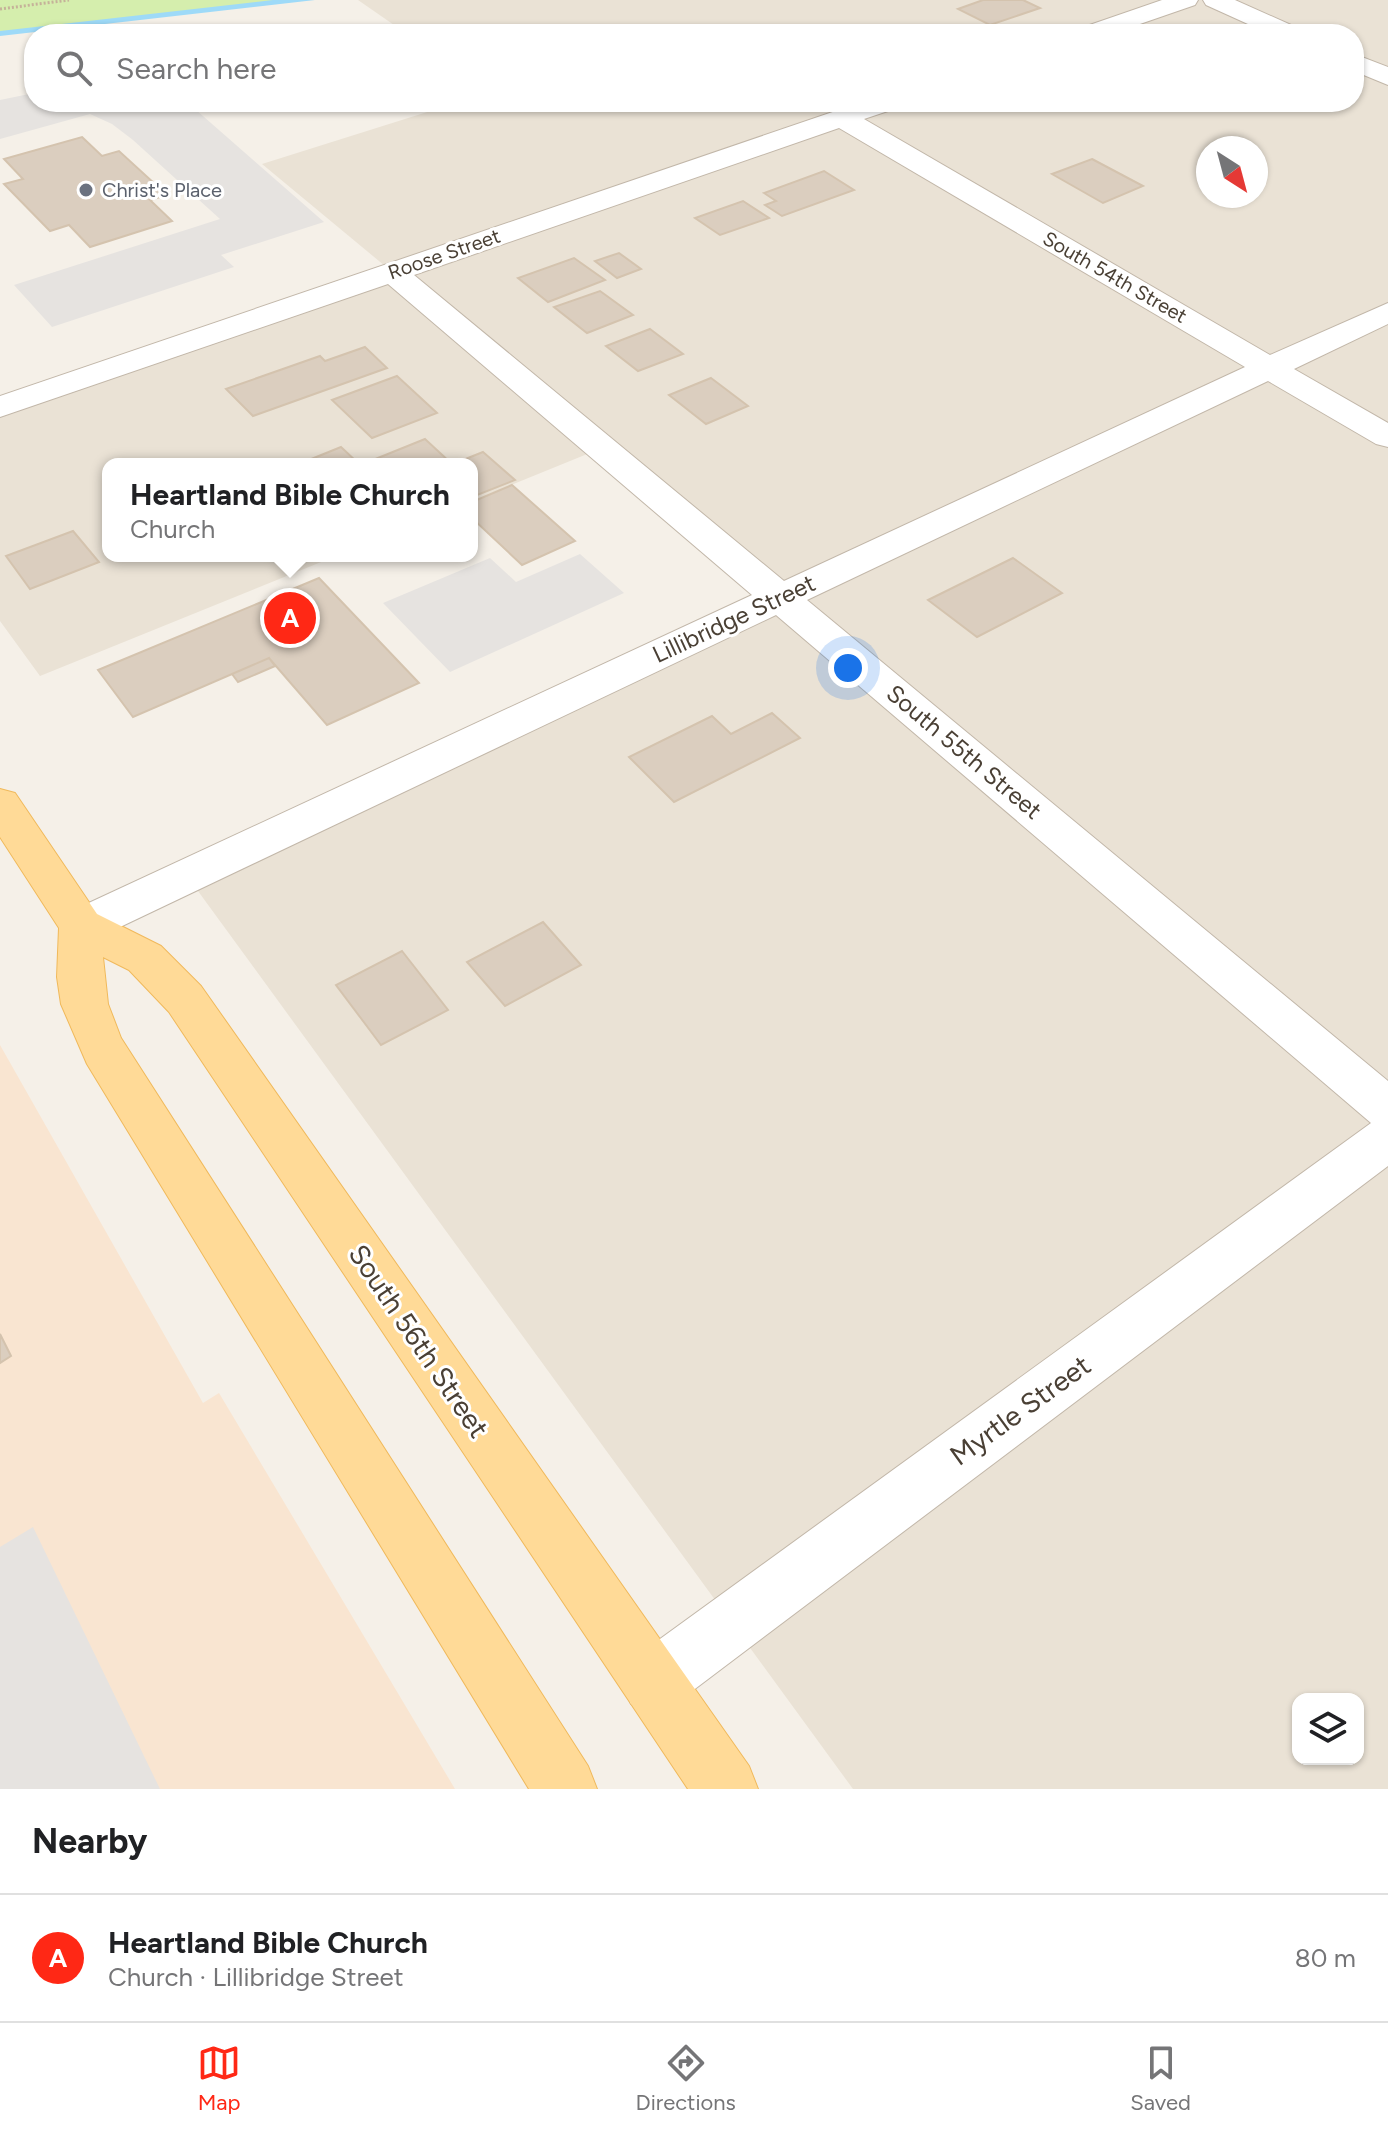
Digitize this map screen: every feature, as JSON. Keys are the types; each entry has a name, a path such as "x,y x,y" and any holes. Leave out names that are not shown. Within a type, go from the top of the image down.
{"main road":[{"name":"South 56th Street","path":"0,804 81,926 145,958 185,999 726,1789"},
{"path":"81,926 78,982 85,1013 104,1051 565,1789"}],"street":[{"path":"1116,24 1186,0"},
{"path":"1215,0 1269,24"},
{"path":"1364,66 1388,77"},
{"name":"Roose Street","path":"0,407 859,112"},
{"name":"South 54th Street","path":"842,118 1388,437"},
{"name":"South 55th Street","path":"392,272 1388,1109"},
{"name":"Lillibridge Street","path":"81,926 1388,312"},
{"name":"Myrtle Street","path":"653,1682 1388,1138"}],"path":[{"path":"0,9 69,0"}],"shaded area":[{"path":"358,0 1388,0 1388,1789 853,1789 187,876 780,598 602,448 478,499 478,458 102,458 102,562 321,562 40,676 0,621 0,407 391,271 262,164 427,112 1364,112 1364,24 393,24"},
{"path":"24,95 24,112 198,112 324,222 221,255 234,267 52,327 14,285 220,219 133,140 112,124 90,114 0,139 0,100"},
{"path":"580,554 624,593 450,672 383,603 490,558 516,582"},
{"path":"0,1045 203,1403 219,1393 455,1789 0,1789"},
{"path":"33,1527 160,1789 0,1789 0,1547"}],"green space":[{"path":"0,0 300,0 88,24 24,24 24,31 0,34"}],"water":[{"path":"273,0 315,0 105,24 62,24"},
{"path":"24,28 24,33 0,36 0,31"}],"building":[{"path":"983,0 1023,0 1040,8 993,24 958,9"},
{"name":"Christ's Place","path":"82,137 102,156 119,151 167,195 150,200 172,221 90,247 69,225 50,231 4,184 23,179 4,159"},
{"path":"1092,159 1143,186 1103,203 1052,174"},
{"path":"824,171 854,190 782,216 765,205 776,201 764,193"},
{"path":"743,201 769,218 720,235 695,218"},
{"path":"619,253 641,269 617,278 595,261"},
{"path":"574,258 605,280 548,302 518,278"},
{"path":"600,291 633,315 587,333 554,307"},
{"path":"650,329 683,354 638,371 606,346"},
{"path":"365,347 387,368 253,416 226,389 320,356 325,361"},
{"path":"397,376 437,413 372,438 332,400"},
{"path":"711,378 748,406 706,424 669,395"},
{"path":"425,439 446,458 378,458"},
{"path":"341,447 353,458 314,458"},
{"path":"483,452 515,480 478,495 478,458 468,458"},
{"path":"512,485 575,541 522,565 478,524 478,499"},
{"path":"73,531 99,562 30,589 6,556"},
{"path":"1013,558 1062,593 977,637 928,600"},
{"path":"319,578 419,683 327,725 269,658 133,717 98,670"},
{"path":"269,658 275,666 238,682 232,674"},
{"path":"772,713 800,738 674,802 629,757 712,716 731,734"},
{"path":"543,922 581,965 505,1006 467,962"},
{"path":"402,951 448,1010 381,1045 336,985"},
{"path":"0,1334 11,1356 0,1363"}],"place":[{"name":"Christ's Place","path":"86,190"},
{"name":"Heartland Bible Church","path":"290,618"}]}
